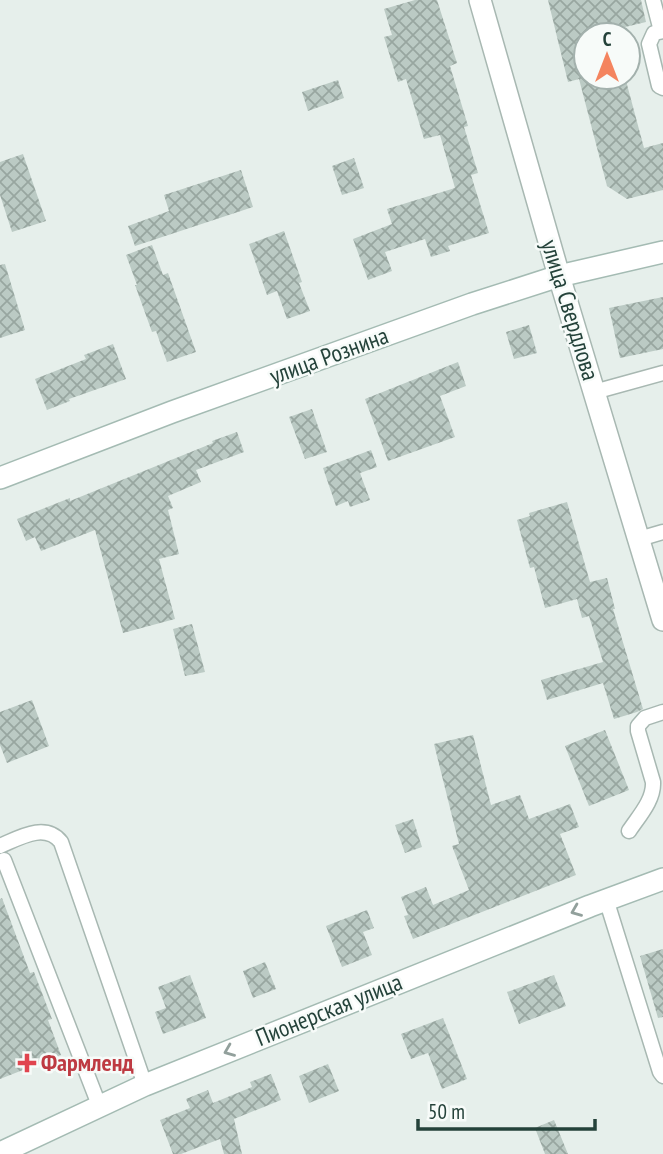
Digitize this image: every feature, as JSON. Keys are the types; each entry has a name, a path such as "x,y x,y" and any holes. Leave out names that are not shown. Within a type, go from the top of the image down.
{"street":[{"name":"улица Свердлова","path":"480,0 559,276 663,620"},
{"name":"улица Рознина","path":"0,478 172,412 529,284 663,252"},
{"name":"Пионерская улица","path":"0,1153 145,1085 606,899 663,879"}],"lane":[{"path":"653,0 662,31 654,33 649,44 659,86 663,88"},
{"path":"594,392 663,373"},
{"path":"639,540 663,532"},
{"path":"629,831 653,790 638,726 645,718 663,712"},
{"path":"99,1105 2,853 34,832 45,831 56,835 61,842 145,1085"},
{"path":"606,899 663,1076"}],"building":[{"path":"415,0 437,0 457,63 450,66 468,126 464,127 478,173 471,175 489,233 448,246 450,251 431,257 425,239 385,252 392,271 368,280 353,239 392,224 387,209 455,188 440,135 424,139 406,79 398,82 384,37 392,35 384,9"},
{"path":"548,0 641,0 646,22 572,21 572,81 568,82"},
{"path":"338,80 344,98 308,111 302,92"},
{"path":"582,91 629,91 644,148 663,143 663,190 627,199 607,186"},
{"path":"23,154 46,221 12,232 0,195 0,162"},
{"path":"354,158 364,188 342,195 332,166"},
{"path":"241,170 253,207 135,246 128,226 169,211 164,195"},
{"path":"284,231 310,311 287,319 277,291 267,295 249,244"},
{"path":"152,245 163,275 168,273 196,352 167,362 156,331 152,332 126,255"},
{"path":"5,264 25,330 0,338 0,265"},
{"path":"663,297 663,349 620,358 609,308"},
{"path":"529,325 537,353 514,359 506,332"},
{"path":"113,344 126,379 69,399 70,401 47,410 35,379 86,359 84,355"},
{"path":"458,362 466,386 440,396 455,437 388,461 365,399"},
{"path":"312,409 327,452 305,459 289,417"},
{"path":"237,432 244,452 196,470 201,482 168,496 173,508 168,510 179,554 159,559 175,619 123,633 95,530 41,551 35,537 26,541 17,519 70,498 70,501"},
{"path":"371,450 377,467 360,473 370,500 350,507 348,501 336,506 323,468"},
{"path":"567,502 590,582 607,578 613,609 643,709 614,719 603,683 547,700 541,680 603,662 589,616 582,618 577,599 545,608 534,567 530,568 517,520 530,516 529,513"},
{"path":"192,624 205,672 185,676 173,629"},
{"path":"32,700 49,746 7,763 0,745 0,712"},
{"path":"605,730 629,790 589,806 565,746"},
{"path":"473,735 491,805 520,795 529,819 570,804 579,827 560,834 576,875 413,939 404,916 408,915 401,897 426,887 433,905 469,890 452,846 459,844 434,744"},
{"path":"413,819 422,847 405,853 395,825"},
{"path":"2,898 30,973 34,972 52,1019 48,1020 61,1055 0,1079 0,899"},
{"path":"367,910 374,928 363,932 372,955 342,967 326,926"},
{"path":"663,949 663,1017 658,1018 640,956"},
{"path":"265,962 276,989 253,998 243,971"},
{"path":"190,975 206,1018 163,1034 155,1012 166,1008 158,987"},
{"path":"554,975 566,1006 519,1024 507,992"},
{"path":"443,1018 467,1079 442,1089 428,1053 411,1059 401,1034"},
{"path":"328,1064 339,1091 309,1103 299,1076"},
{"path":"271,1074 281,1100 234,1119 242,1154 224,1154 220,1139 181,1154 173,1154 160,1120 190,1108 186,1099 208,1090 213,1103 252,1087 250,1082"},
{"path":"554,1120 568,1154 545,1154 535,1128"}],"place":[{"name":"Фармленд","path":"27,1063"}]}
